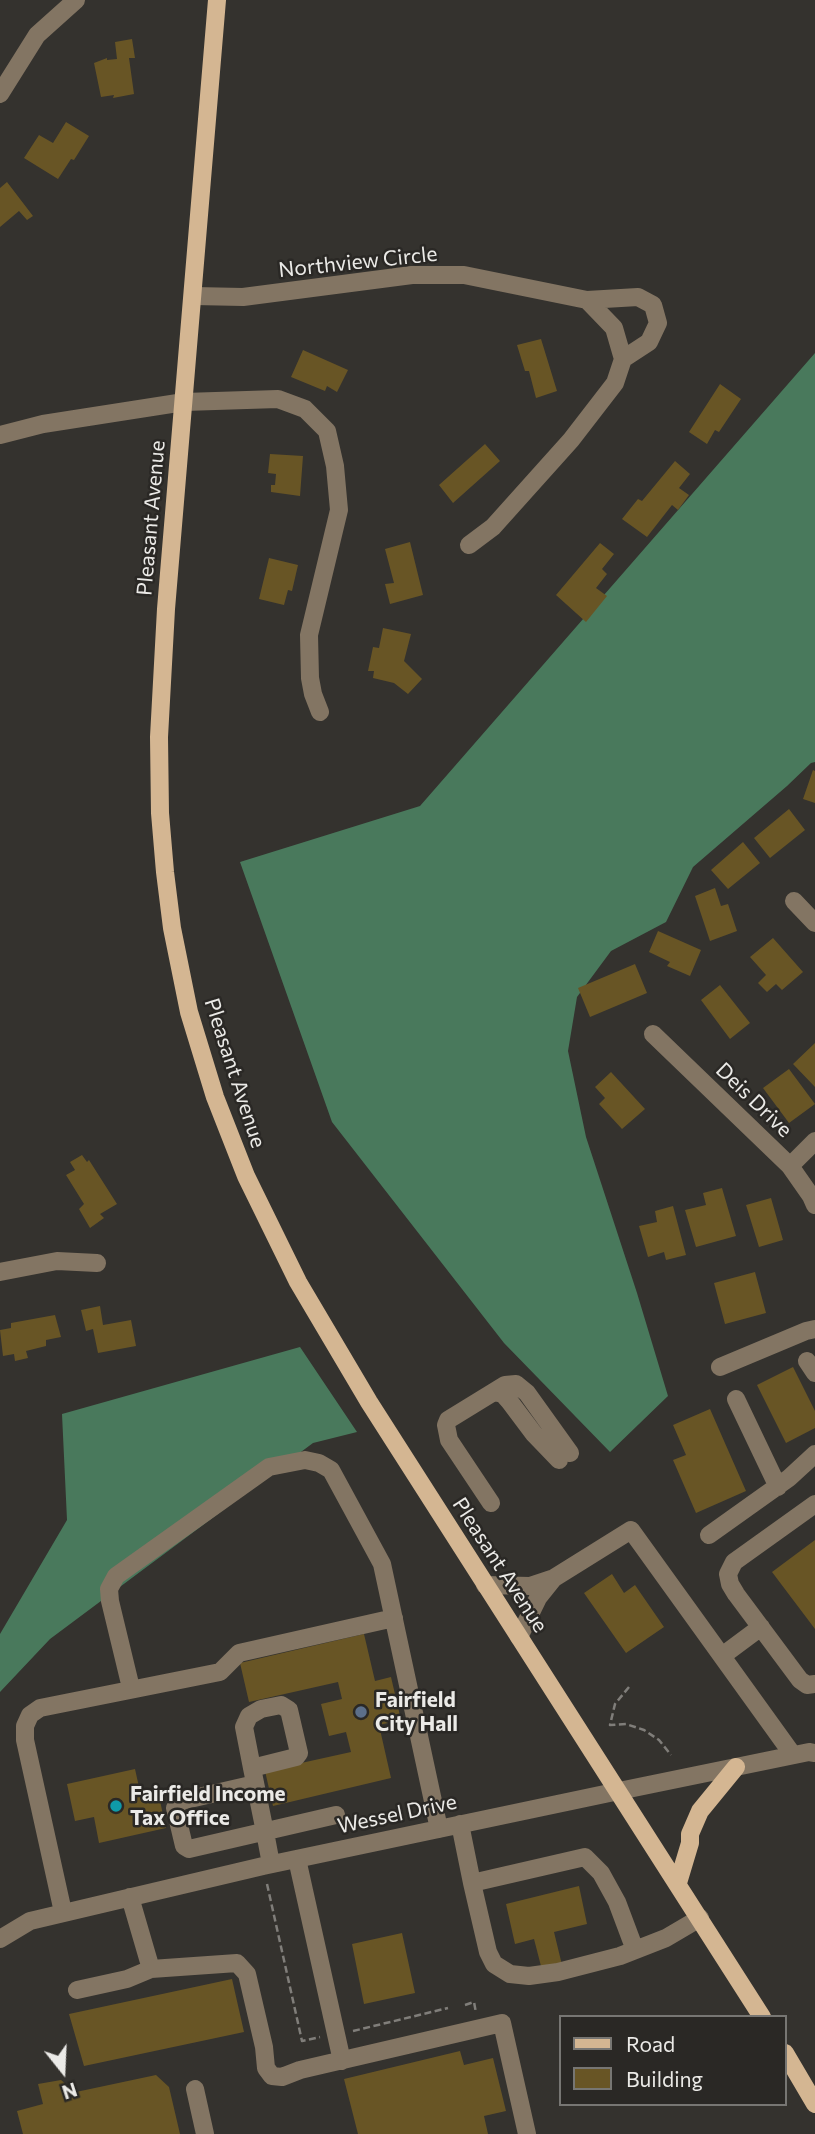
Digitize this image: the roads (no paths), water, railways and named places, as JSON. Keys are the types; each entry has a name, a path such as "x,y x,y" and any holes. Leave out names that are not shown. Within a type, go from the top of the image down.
{"main road":[{"name":"Pleasant Avenue","path":"217,0 166,610 159,737 160,813 165,872 172,928 188,1012 215,1097 246,1176 298,1282 369,1402 761,2015"},
{"path":"678,1883 690,1843 690,1834 700,1811 736,1767"},
{"path":"787,2056 813,2097"}],"street":[{"path":"0,94 37,35 76,0"},
{"name":"Northview Circle","path":"194,296 243,297 412,275 464,275 587,300 638,296 653,305 658,323 649,342 623,359"},
{"path":"470,545 493,527 571,440 615,383 623,359 614,328 587,300"},
{"path":"0,435 43,424 184,402 278,399 305,409 327,431 335,466 339,510 309,635 310,678 320,712"},
{"path":"794,901 815,923"},
{"name":"Deis Drive","path":"653,1034 790,1166 815,1205"},
{"path":"790,1166 815,1141"},
{"path":"0,1272 57,1261 97,1263"},
{"path":"720,1367 815,1329"},
{"path":"491,1503 449,1440 446,1425 448,1420 494,1392 503,1394 534,1434 565,1456"},
{"path":"736,1399 778,1487"},
{"path":"709,1535 778,1487 815,1454"},
{"path":"131,1688 110,1601 109,1589 116,1576 270,1467 305,1460 319,1463 331,1470 382,1564 439,1829"},
{"path":"815,1504 734,1562 728,1574 736,1594 800,1680 807,1685 815,1684"},
{"path":"485,1585 530,1586 554,1578 631,1530 722,1656 809,1753"},
{"path":"519,1637 538,1598 554,1578"},
{"path":"63,1912 24,1740 25,1726 30,1715 40,1708 220,1672 239,1653 394,1618"},
{"path":"722,1656 761,1627"},
{"name":"Wessel Drive","path":"0,1939 30,1921 267,1865 619,1790 809,1753"},
{"path":"267,1865 265,1832 253,1776 181,1801 175,1808 184,1846 189,1849 265,1832 336,1815"},
{"path":"460,1824 488,1952 494,1964 510,1974 529,1976 558,1972 635,1950 666,1938 700,1918"},
{"path":"472,1883 585,1857 601,1873 617,1902 635,1950"},
{"path":"297,1859 342,2061"},
{"path":"130,1897 152,1969"},
{"path":"77,1990 127,1979 152,1969 237,1963 247,1974 264,2047 265,2068 272,2076 282,2077 300,2070 502,2024 527,2134"},
{"path":"195,2089 205,2134"}],"place":[{"name":"Fairfield City Hall","path":"361,1712"},
{"name":"Fairfield Income Tax Office","path":"116,1806"}]}
